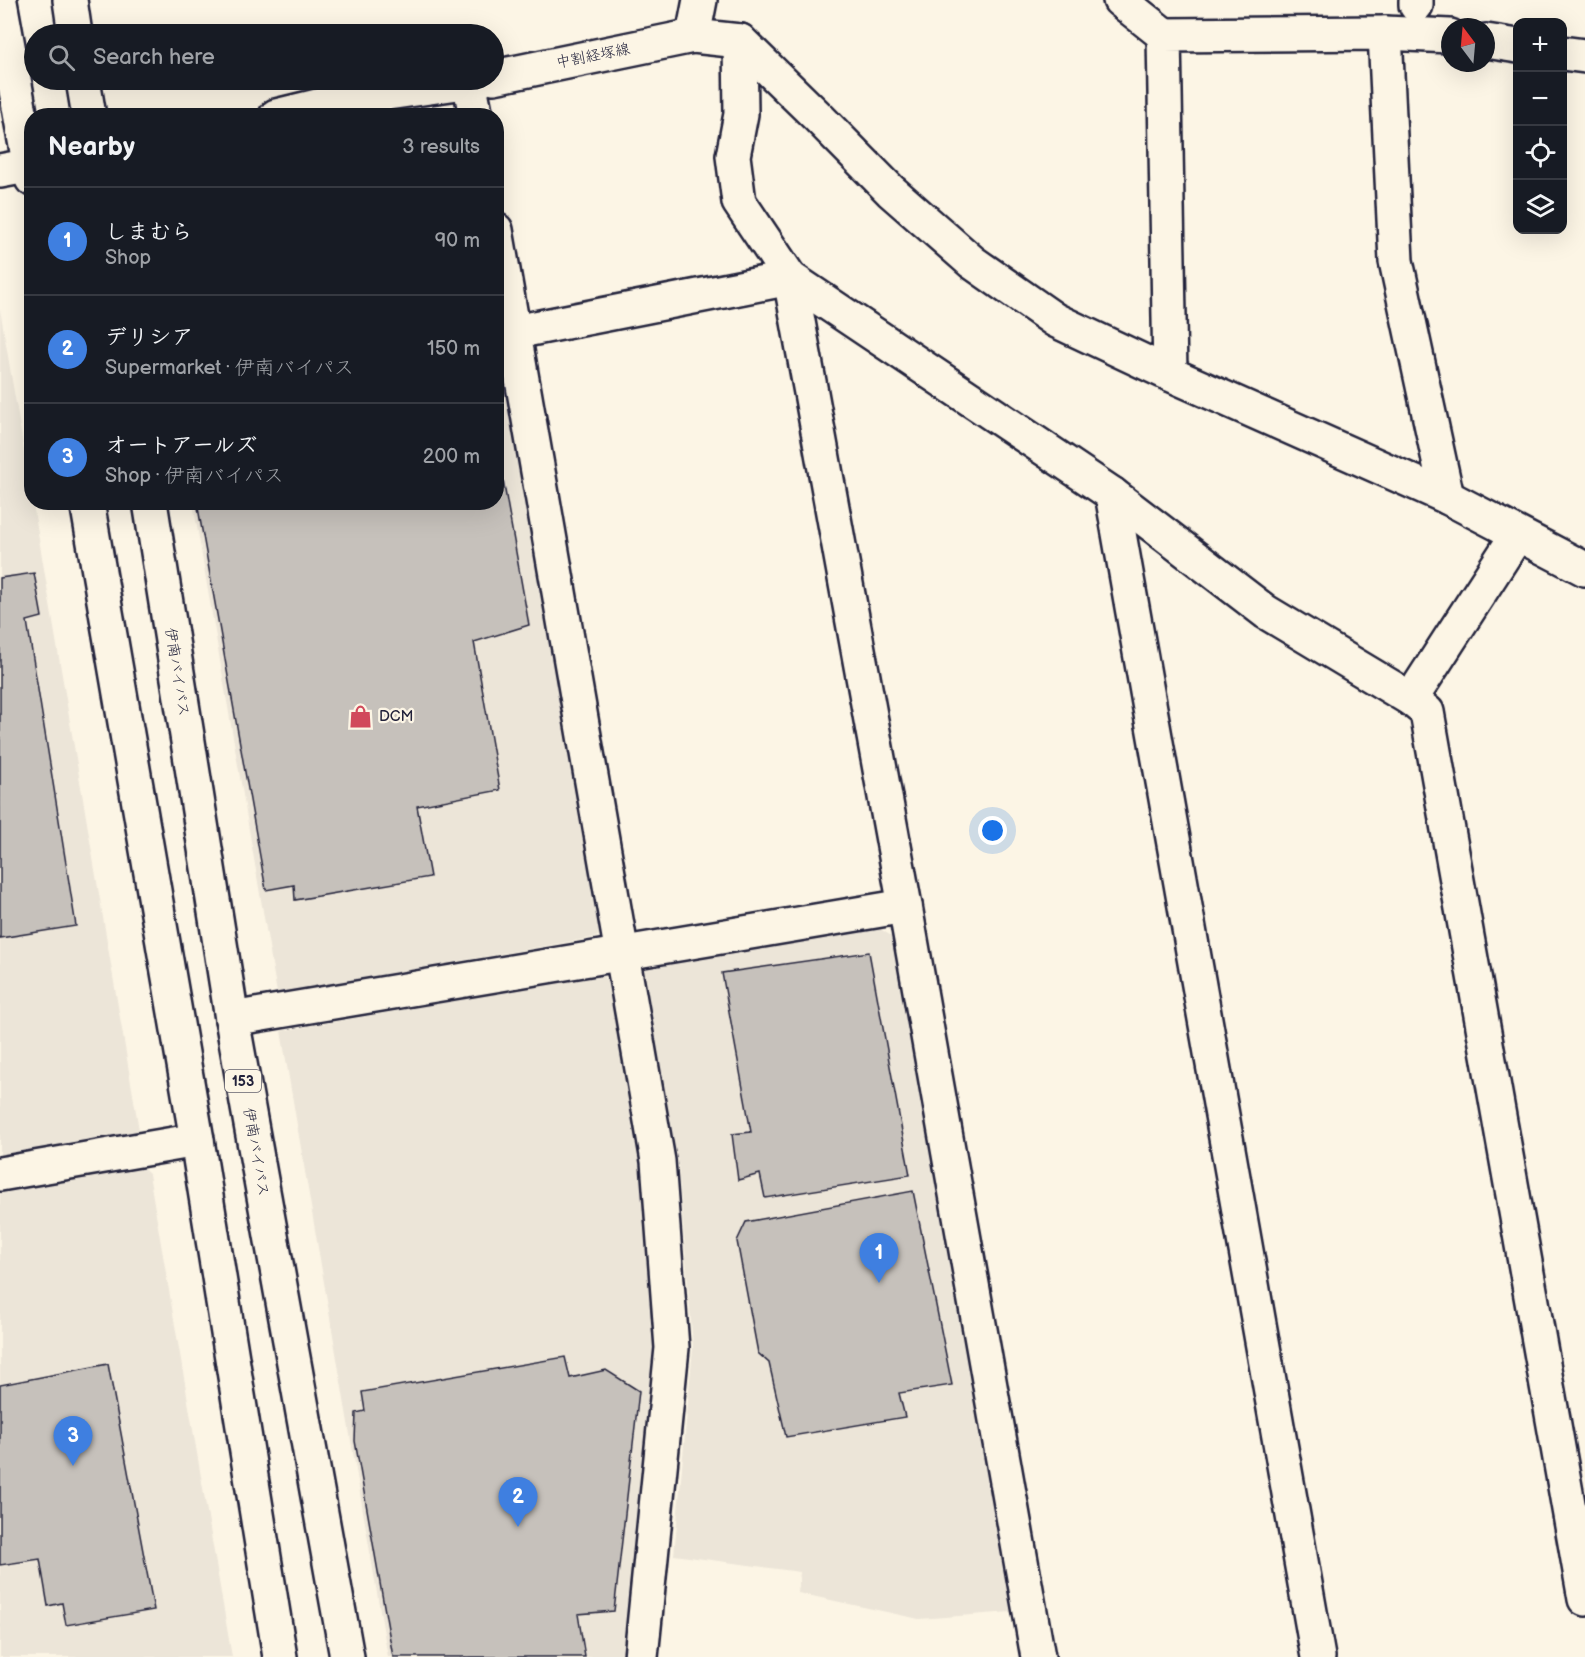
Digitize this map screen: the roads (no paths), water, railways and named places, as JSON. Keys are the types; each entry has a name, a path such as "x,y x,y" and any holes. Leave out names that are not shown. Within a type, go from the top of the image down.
{"main road":[{"path":"70,0 74,24"},
{"path":"693,36 700,0"},
{"path":"1120,0 1164,35 1385,33 1441,36"},
{"path":"0,2 23,170"},
{"path":"1385,33 1396,261 1447,497"},
{"path":"1164,35 1170,374"},
{"name":"中割経塚線","path":"504,74 693,36 740,41"},
{"path":"740,41 891,191 972,262 1056,320 1170,374 1447,497 1585,569"},
{"path":"740,41 741,114 733,156 739,202 790,278 1112,494 1266,612 1411,699 1427,712 1585,1599"},
{"path":"1495,42 1513,45"},
{"path":"1567,54 1585,56"},
{"path":"85,90 88,108"},
{"name":"中割経塚線","path":"309,108 346,99 407,90"},
{"path":"477,108 480,90"},
{"path":"504,273 658,1161 672,1348 640,1657"},
{"path":"515,332 790,278"},
{"path":"790,278 905,906 1038,1657"},
{"path":"1112,494 1318,1657"},
{"path":"88,510 197,1140 280,1657"},
{"name":"伊南バイパス","path":"151,510 232,1020 347,1657"},
{"path":"1411,699 1517,535"},
{"path":"232,1020 905,906"},
{"path":"0,1174 197,1140"}],"place":[{"name":"DCM","path":"361,716"},
{"name":"しまむら","path":"879,1283"},
{"name":"オートアールズ","path":"73,1466"},
{"name":"デリシア","path":"518,1527"}]}
